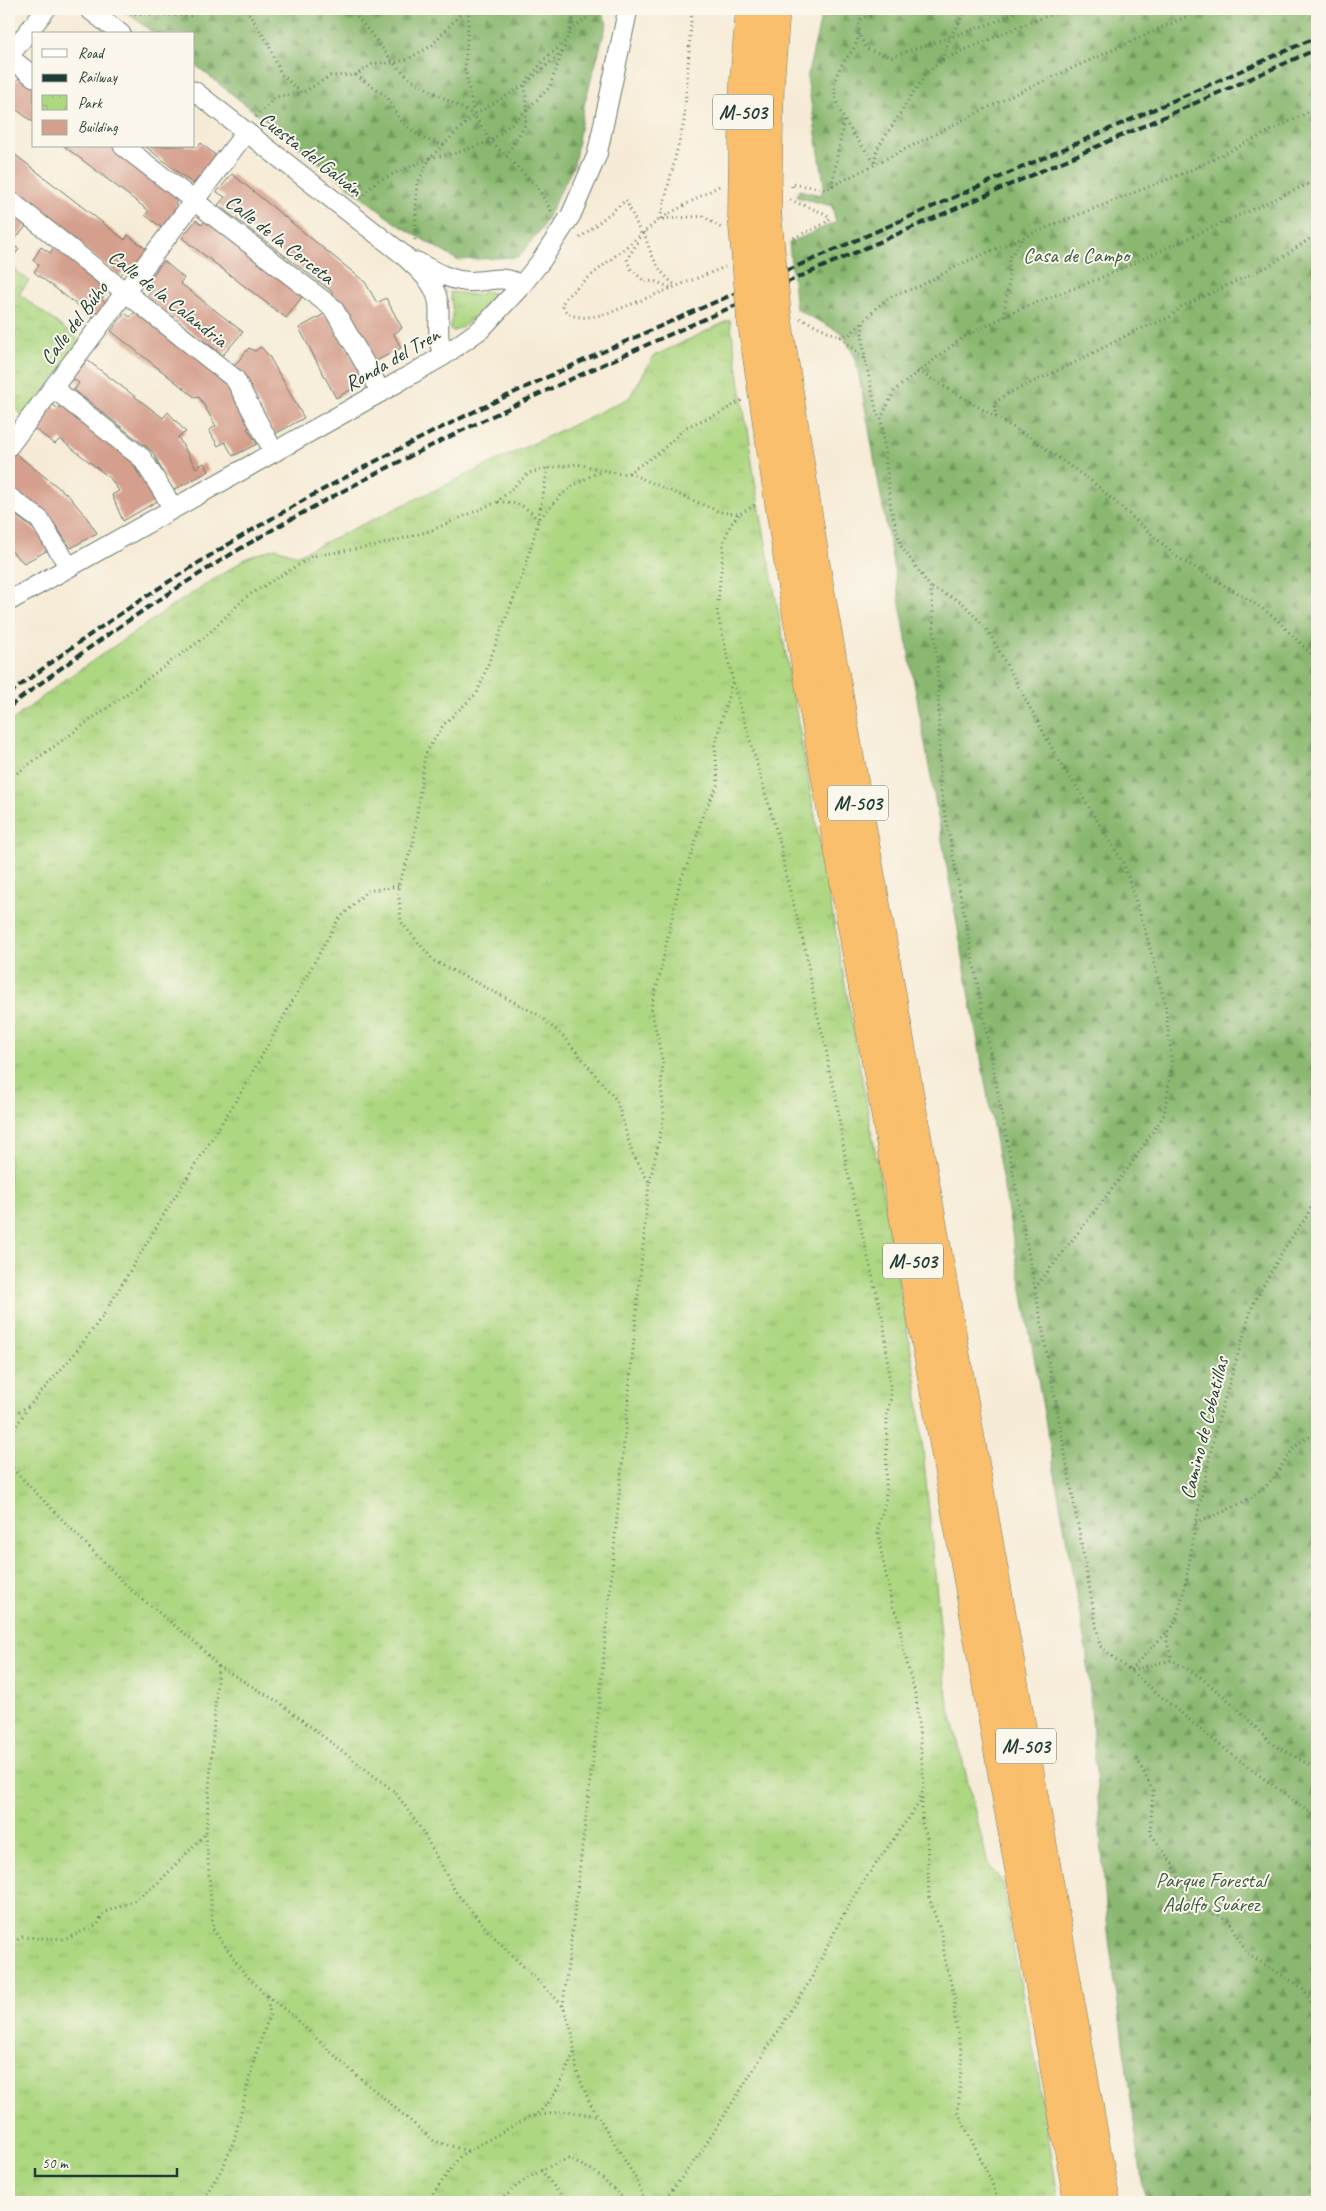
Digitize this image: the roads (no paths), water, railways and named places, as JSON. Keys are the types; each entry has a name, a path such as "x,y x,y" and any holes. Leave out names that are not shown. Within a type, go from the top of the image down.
{"highway":[{"name":"M-503","path":"750,9 744,80 746,220 775,316 817,572 1106,2202"},
{"name":"M-503","path":"746,220 770,83 776,9"},
{"name":"M-503","path":"775,316 792,588 1078,2202"}],"street":[{"path":"32,75 9,57 46,9"},
{"name":"Ronda del Tren","path":"9,601 381,392 443,356 481,329 521,286 563,230 597,155 628,9"},
{"path":"92,11 118,32"},
{"name":"Cuesta del Galván","path":"195,91 408,257 425,275 433,286 437,297 439,309 437,334 443,356"},
{"name":"Calle del Búho","path":"9,446 246,132"},
{"name":"Calle de la Cerceta","path":"126,148 333,308 381,392"},
{"name":"Calle de la Calandria","path":"9,200 235,379 274,452"},
{"name":"Cuesta del Galván","path":"408,257 452,278 476,281 504,278 513,280 521,286"},
{"path":"53,388 142,458 173,508"},
{"path":"9,497 39,519 69,567"}],"railway":[{"path":"9,694 106,624 206,558 309,497 415,441 595,355 1317,37"},
{"path":"9,707 105,637 204,571 272,530 399,462 528,399 659,339 1317,49"}],"park label":[{"name":"Casa de Campo","path":"1076,255"},
{"name":"Parque Forestal Adolfo Suárez","path":"1211,1892"}]}
